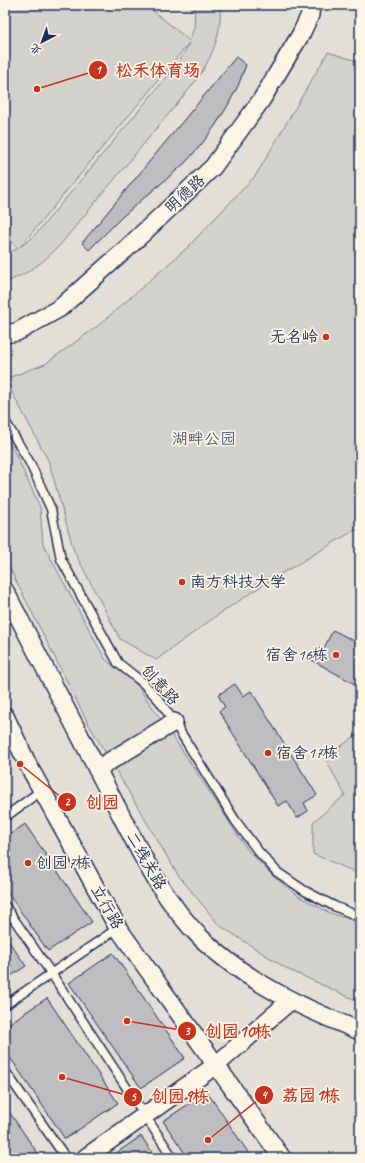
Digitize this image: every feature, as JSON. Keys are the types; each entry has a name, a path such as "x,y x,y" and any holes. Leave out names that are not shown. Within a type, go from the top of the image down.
{"street":[{"name":"明德路","path":"5,334 17,332 60,308 125,250 213,167 262,99 301,34 310,15 311,5"},
{"name":"二线关路","path":"5,591 150,870 180,914 202,938 228,961 258,982 290,1001 360,1031"},
{"name":"立行路","path":"5,716 28,765 118,928 282,1158"},
{"path":"97,769 174,722"},
{"path":"85,1158 216,1064 290,1001"}],"lane":[{"name":"创意路","path":"5,421 30,463 51,509 61,559 118,663 142,682 159,700 235,820 258,851 277,872 305,891 334,906 360,916"},
{"path":"5,817 42,790"},
{"path":"5,906 173,1158"},
{"path":"5,1005 118,928"},
{"path":"5,1071 66,1158"}],"shaded area":[{"name":"南方科技大学","path":"5,5 360,5 360,1158 5,1158"}],"green space":[{"path":"5,5 146,5 190,41 194,27 195,5 220,5 219,26 215,46 195,82 60,245 35,267 21,276 5,282 5,255 18,248 5,237","holes":["189,43 175,67 41,228 31,239 20,247"]},
{"name":"湖畔公园","path":"328,52 360,62 360,531 355,530 269,581 215,617 156,660 120,639 74,551 49,462 5,379 45,364 99,325 188,247 256,175"},
{"path":"5,436 16,455 40,507 43,544 105,659 137,685 247,849 273,876 300,897 330,913 360,923 360,1002 287,969 219,925 178,875 89,725 5,559"},
{"path":"356,735 360,737 360,874 313,854 313,822 345,795 325,758"}],"building":[{"path":"236,57 246,65 238,86 227,107 201,145 186,162 122,217 89,250 82,243"},
{"name":"宿舍16栋","path":"333,630 360,644 360,687 310,659 317,647 323,650"},
{"name":"宿舍17栋","path":"235,684 243,696 251,691 317,795 304,803 308,811 297,818 287,801 278,806 219,711 225,707 218,695"},
{"name":"创园7栋","path":"25,824 92,922 48,951 5,889 5,838"},
{"path":"5,936 26,966 5,980"},
{"path":"113,953 185,1058 141,1088 69,983"},
{"path":"47,998 118,1103 65,1139 5,1050 5,1026"},
{"path":"207,1092 252,1158 188,1158 163,1121"},
{"path":"5,1106 41,1158 5,1158"},
{"path":"141,1136 156,1158 109,1158"}],"place":[{"name":"松禾体育场","path":"37,89"},
{"name":"无名岭","path":"326,337"},
{"name":"南方科技大学","path":"182,582"},
{"name":"宿舍16栋","path":"336,655"},
{"name":"宿舍17栋","path":"268,753"},
{"name":"创园","path":"20,764"},
{"name":"创园7栋","path":"28,863"},
{"name":"创园10栋","path":"127,1021"},
{"name":"创园9栋","path":"62,1077"},
{"name":"荔园1栋","path":"208,1140"}]}
